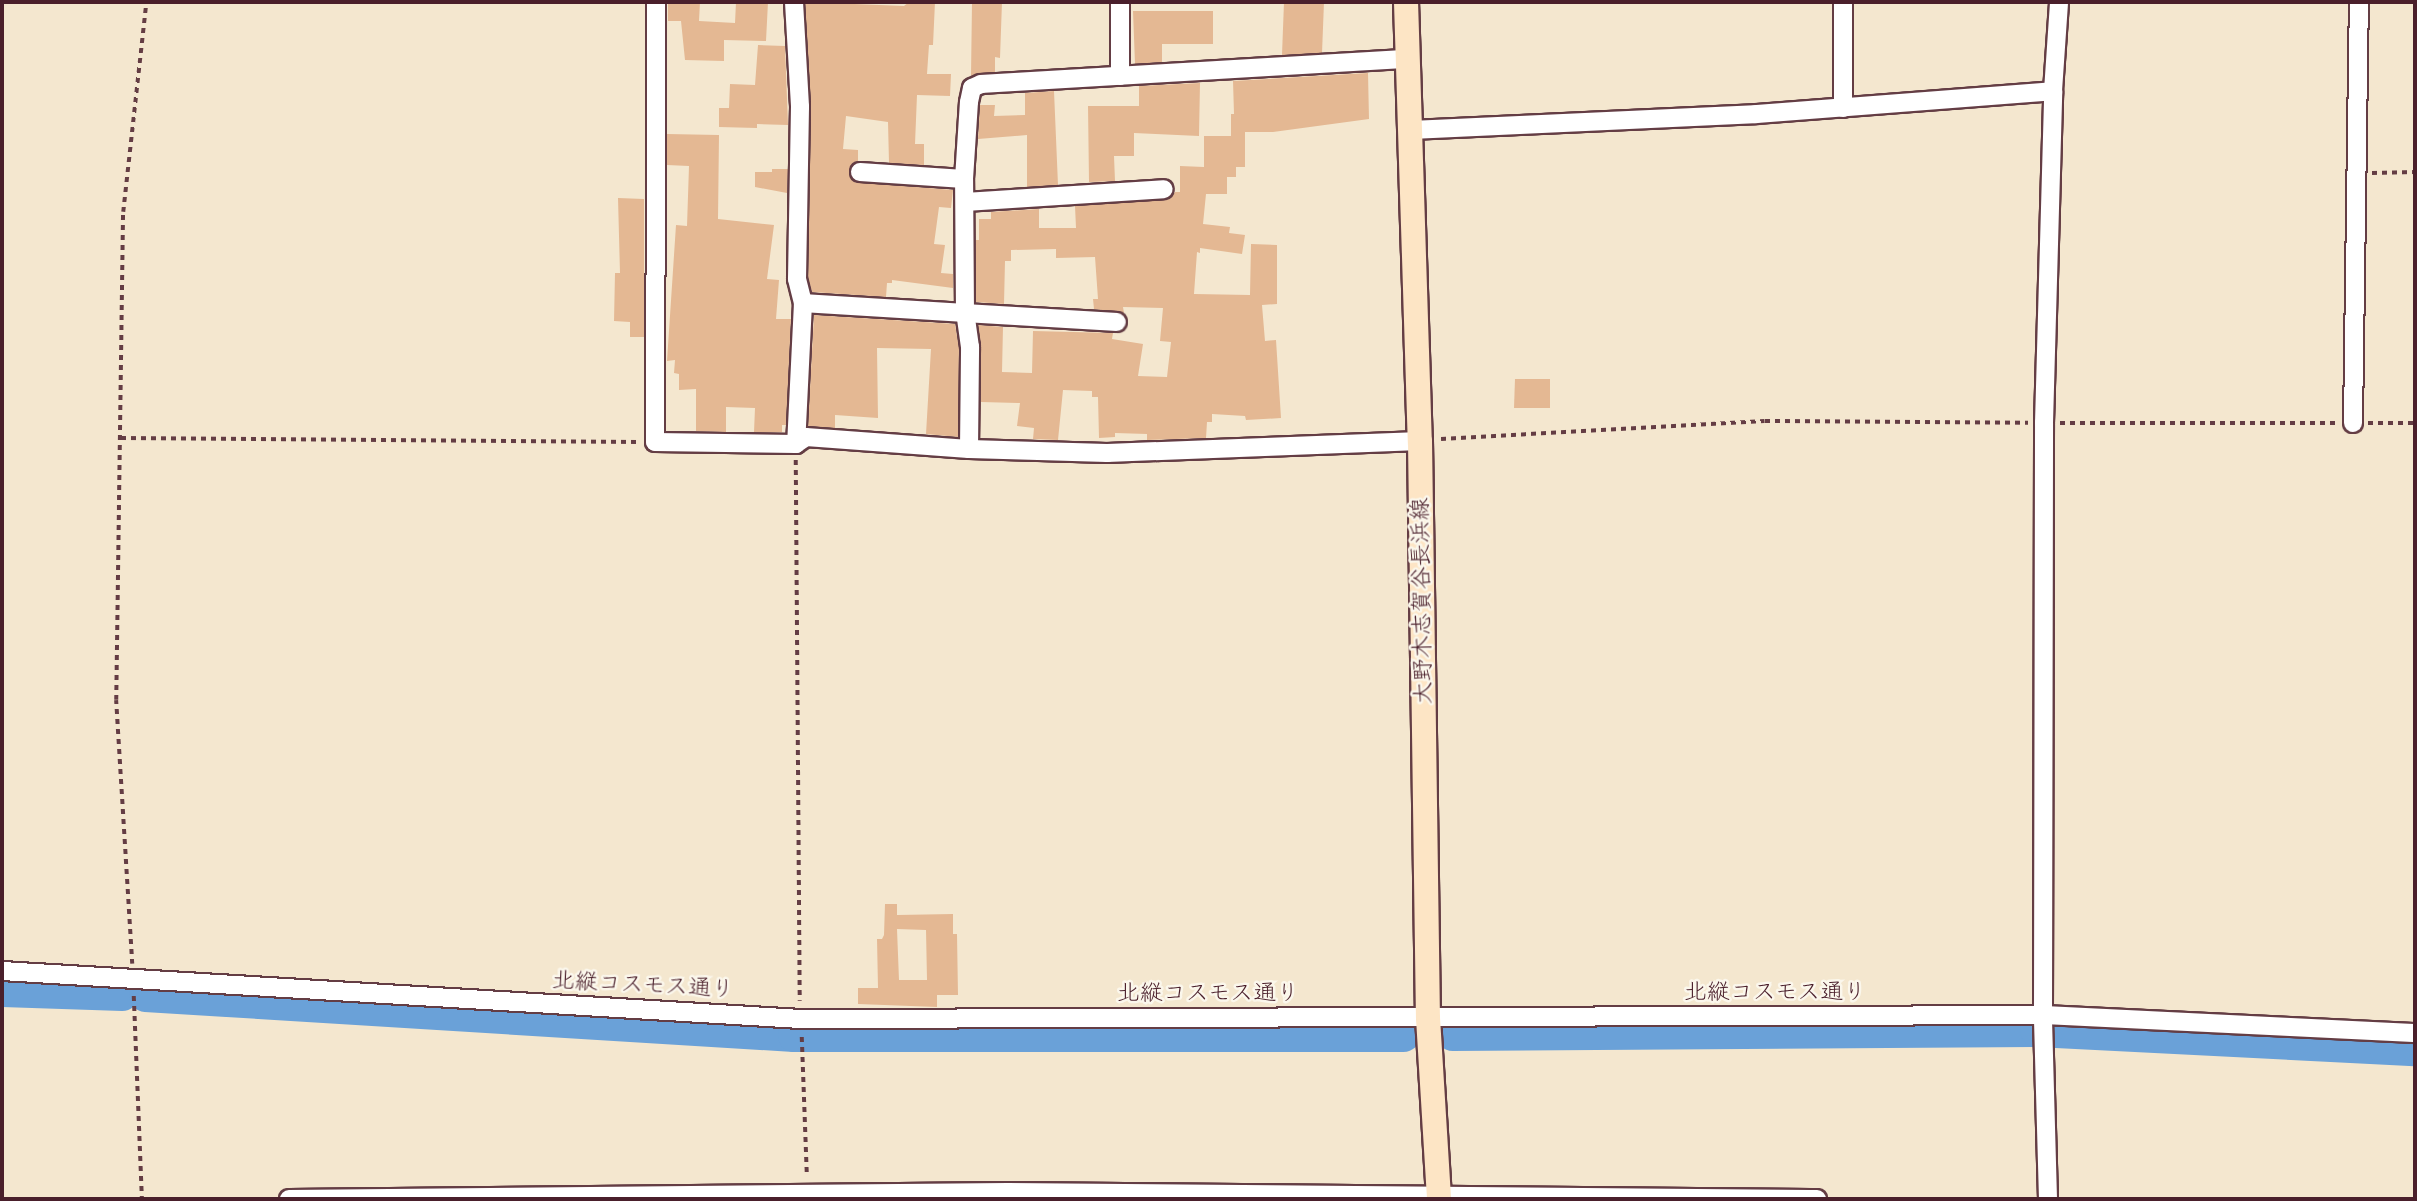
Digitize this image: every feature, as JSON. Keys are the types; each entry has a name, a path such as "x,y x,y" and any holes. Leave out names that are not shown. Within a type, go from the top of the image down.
{"main road":[{"name":"大野木志賀谷長浜線","path":"1406,2 1420,441 1428,1018 1439,1197"}],"street":[{"path":"656,2 655,442 796,444 806,437 969,449 1107,453 1420,441"},
{"path":"794,2 800,107 797,279 803,303 796,444"},
{"path":"1120,2 1120,76"},
{"path":"1843,2 1843,108"},
{"path":"2048,1199 2043,1024 2044,423 2053,91 2059,2"},
{"path":"2353,423 2360,2"},
{"path":"969,449 970,347 965,313 964,178 972,88 981,84 1407,59"},
{"path":"1409,130 1843,108 2053,91"},
{"path":"860,172 964,178"},
{"path":"965,202 1164,189"},
{"path":"803,303 1117,322"},
{"name":"北縦コスモス通り","path":"2,971 800,1019 1428,1018 2043,1024 2415,1033"},
{"path":"289,1199 808,1194 1817,1199"}],"path":[{"path":"142,1199 133,978 116,699 123,212 146,2"},
{"path":"2359,173 2415,172"},
{"path":"1420,441 1765,421 2415,423"},
{"path":"121,438 655,442"},
{"path":"796,444 800,1019"},
{"path":"802,1044 808,1194"}],"building":[{"path":"668,2 700,2 699,21 735,23 736,2 768,2 766,41 724,40 724,61 685,60 681,21 668,21"},
{"path":"805,2 904,6 909,2 935,2 933,45 929,45 927,74 951,74 950,96 917,95 915,144 924,144 924,165 889,163 888,122 846,116 843,149 858,150 858,161 849,171 854,182 953,190 951,208 939,207 934,244 945,245 941,273 953,274 953,288 892,280 892,283 887,283 886,297 812,292 808,278 811,107"},
{"path":"972,2 1002,2 1000,58 995,57 995,72 971,76"},
{"path":"1284,2 1324,2 1322,53 1282,55"},
{"path":"1133,11 1213,11 1213,44 1162,44 1162,62 1135,64"},
{"path":"758,45 785,46 788,125 757,124 757,128 719,127 719,108 729,108 730,84 755,85"},
{"path":"1368,73 1369,119 1273,132 1245,132 1245,167 1236,167 1236,177 1227,177 1227,194 1206,194 1203,224 1230,227 1229,233 1245,235 1242,254 1200,248 1200,253 1197,252 1194,294 1250,295 1251,244 1277,245 1277,304 1262,305 1265,341 1276,340 1281,418 1246,420 1245,416 1212,414 1212,422 1207,422 1206,438 1147,440 1147,434 1115,433 1115,437 1099,438 1098,397 1092,397 1092,391 1063,390 1058,440 1033,439 1034,428 1017,426 1020,403 981,402 978,325 1003,327 1002,372 1032,373 1033,331 1113,333 1112,339 1143,344 1138,376 1167,377 1171,342 1160,341 1163,308 1123,307 1124,313 1094,309 1093,299 1098,299 1095,257 1056,258 1056,249 1011,250 1011,261 1005,261 1004,304 976,302 976,240 979,240 979,219 991,219 991,212 1039,209 1039,228 1076,228 1075,206 1170,199 1175,192 1180,192 1180,166 1204,167 1204,136 1231,136 1231,114 1234,114 1233,81"},
{"path":"1200,83 1199,136 1134,133 1134,156 1114,156 1115,181 1089,182 1088,106 1139,106 1139,86"},
{"path":"1054,91 1058,185 1027,187 1027,135 978,139 980,105 995,105 994,116 1025,115 1025,93"},
{"path":"667,134 719,135 718,219 774,225 767,279 779,280 776,319 791,319 786,425 782,425 782,432 754,432 755,408 726,407 726,432 696,431 696,389 679,390 679,374 674,373 675,360 667,361 676,225 687,226 689,166 667,165"},
{"path":"772,169 788,169 787,193 755,187 755,172 772,172"},
{"path":"618,198 644,199 644,337 630,337 630,322 614,321 615,273 620,273"},
{"path":"814,315 955,324 959,348 958,437 926,434 931,349 877,348 878,418 835,415 835,428 808,426"},
{"path":"1515,379 1550,379 1550,408 1514,408"},
{"path":"885,904 897,904 897,915 953,914 953,934 957,934 958,995 937,995 937,1007 858,1004 858,988 878,988 877,939 882,939","holes":["897,929 926,930 927,980 899,980"]}],"waterway":[{"path":"2,990 122,994"},
{"path":"145,995 794,1035 1403,1035"},
{"path":"1452,1034 2036,1030 2415,1049"}]}
